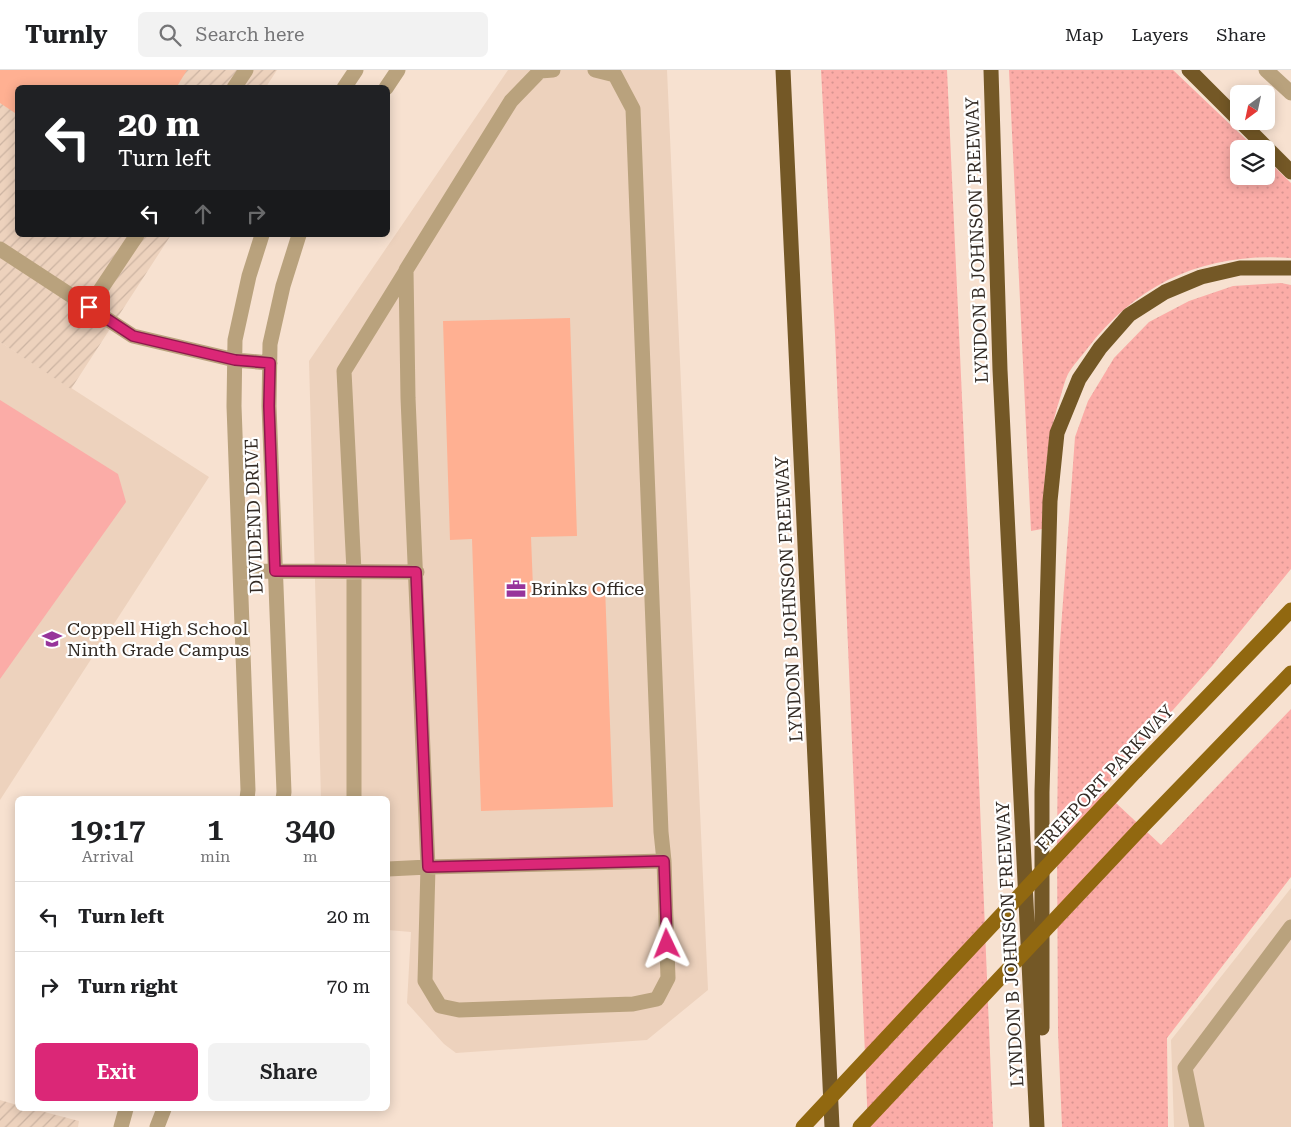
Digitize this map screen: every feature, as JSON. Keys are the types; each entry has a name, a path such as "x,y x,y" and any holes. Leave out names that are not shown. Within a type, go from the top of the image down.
{"highway":[{"name":"LYNDON B JOHNSON FREEWAY","path":"783,70 832,1127"},
{"name":"LYNDON B JOHNSON FREEWAY","path":"991,70 1000,370 1037,1127"},
{"path":"1189,70 1230,110"},
{"path":"1250,130 1291,172"},
{"path":"1042,1127 1042,792 1050,501 1057,433 1079,379 1100,348 1129,315 1165,292 1201,277 1240,268 1291,268"},
{"path":"825,1127 829,1062"}],"main road":[{"name":"FREEPORT PARKWAY","path":"803,1127 1136,771 1291,610"},
{"path":"860,1127 1291,673"}],"street":[{"path":"236,85 246,70"},
{"path":"346,85 356,70"},
{"path":"388,85 398,70"},
{"path":"354,796 354,571 344,371 511,101 540,70 552,70"},
{"path":"406,270 408,398 428,867 425,981 440,1006 459,1010 633,1004 657,999 668,978 633,109 615,75 595,70"},
{"path":"1266,70 1291,93"},
{"path":"89,307 136,237"},
{"name":"DIVIDEND DRIVE","path":"248,796 234,406 235,340 249,276 261,237"},
{"name":"DIVIDEND DRIVE","path":"283,796 269,406 270,344 283,286 298,237"},
{"path":"0,249 133,336 235,360 270,363"},
{"path":"240,572 416,572"},
{"path":"390,869 664,861"},
{"path":"1197,1127 1185,1068 1291,926"},
{"path":"121,1127 125,1111"},
{"path":"158,1127 163,1111"}],"shaded area":[{"path":"0,70 277,70 267,85 15,85 15,237 170,237 71,389 0,342"},
{"path":"508,70 667,70 708,990 647,1040 456,1053 444,1044 407,1003 411,932 390,930 390,796 321,796 309,361"},
{"path":"821,70 947,70 993,1127 868,1127 835,334"},
{"path":"1009,70 1173,70 1230,124 1230,130 1236,130 1247,140 1230,140 1230,185 1275,185 1275,168 1291,183 1291,258 1260,257 1230,260 1203,266 1176,276 1152,289 1128,306 1107,326 1072,367 1065,381 1049,445 1042,529 1031,531"},
{"path":"1281,283 1291,285 1291,569 1212,666 1102,790 1161,845 1291,709 1291,877 1167,1038 1168,1127 1062,1127 1058,1032 1057,840 1059,656 1075,437 1088,401 1114,358 1149,322 1189,301 1233,286"},
{"name":"Coppell High School Ninth Grade Campus","path":"0,342 209,477 0,800"},
{"path":"0,400 118,474 126,502 0,679"},
{"path":"1291,888 1291,1127 1174,1127 1171,1040"},
{"path":"0,1100 15,1104 15,1111 41,1111 79,1121 78,1127 0,1127"}],"building":[{"path":"0,70 187,70 178,85 15,85 15,113 0,103"},
{"path":"570,318 577,536 531,537 533,588 605,586 613,807 481,811 472,539 450,540 443,321"}],"place":[{"name":"Brinks Office","path":"516,589"},
{"name":"Coppell High School Ninth Grade Campus","path":"52,639"}],"route":[{"path":"89,307 133,336 235,360 270,363 269,406 275,571 416,572 428,867 664,861 667,944"}]}
